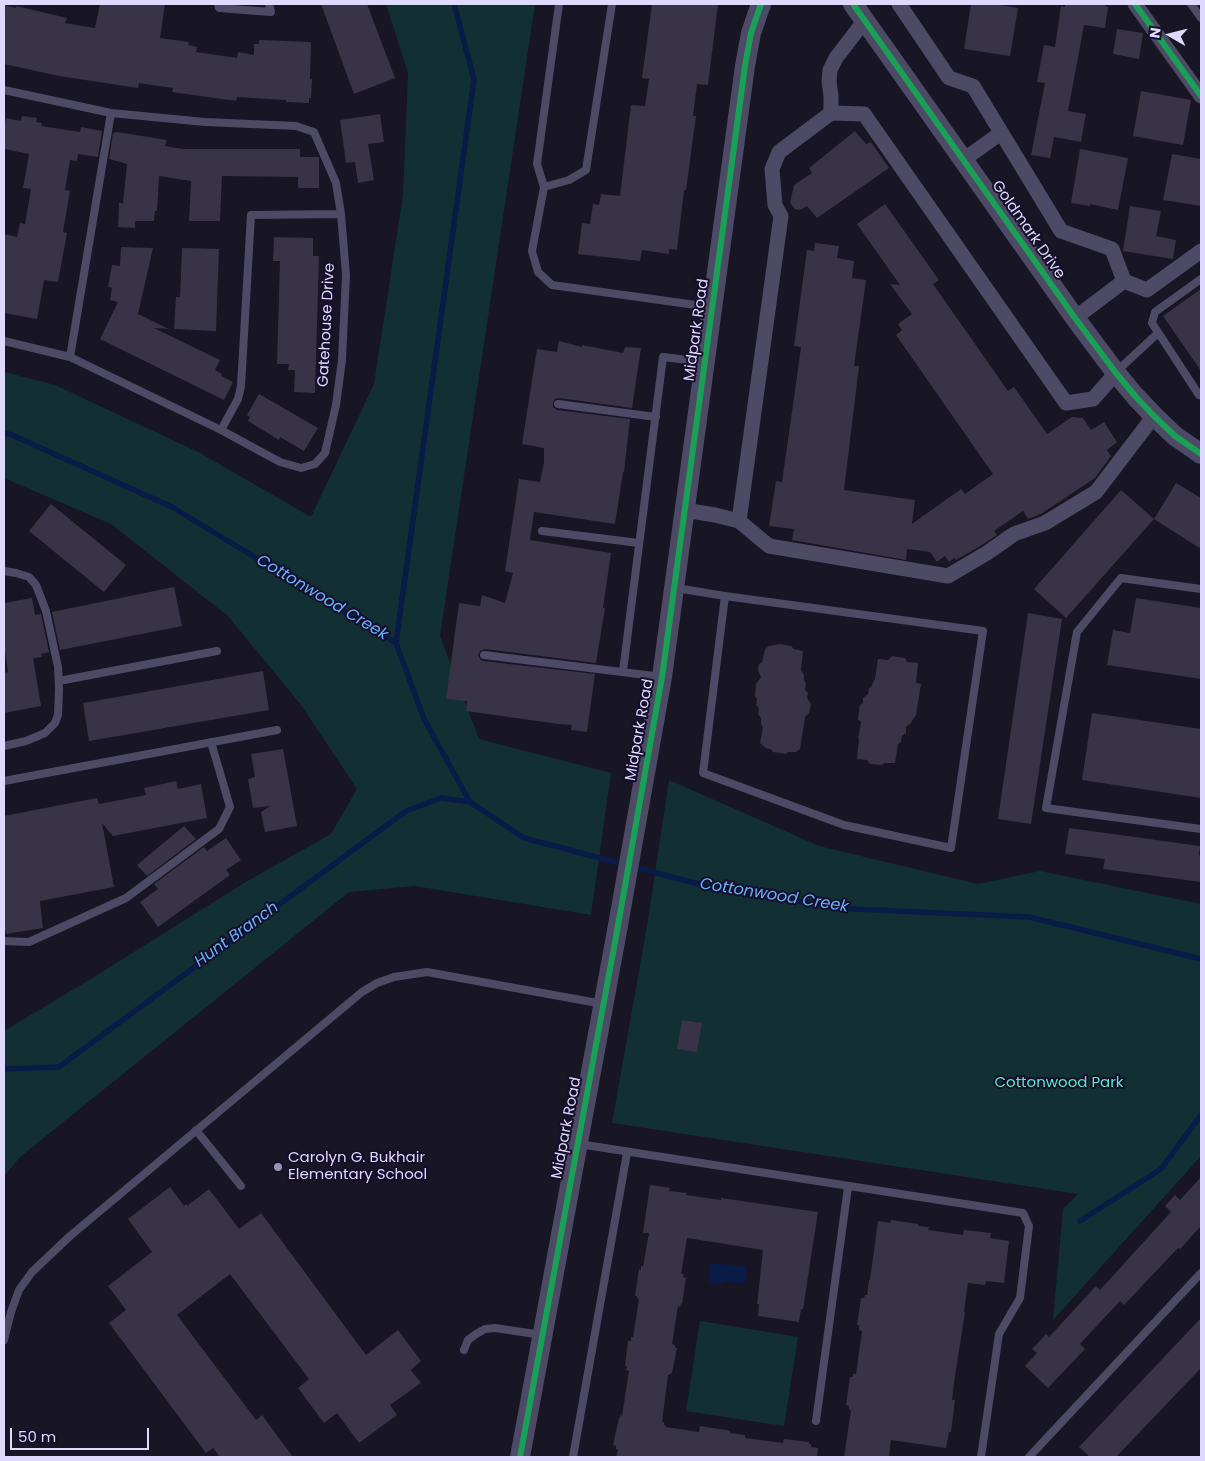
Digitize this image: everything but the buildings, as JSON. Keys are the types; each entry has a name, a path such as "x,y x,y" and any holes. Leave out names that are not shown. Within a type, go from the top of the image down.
{"street":[{"name":"Midpark Road","path":"520,1457 662,677 745,66 761,4"},
{"name":"Goldmark Drive","path":"853,4 1075,318 1134,396 1175,436 1201,454"},
{"path":"898,4 949,78 973,86 1060,231 1112,249 1124,281 1147,290 1201,251"},
{"path":"1135,4 1201,96"},
{"path":"830,113 830,70 836,58 865,20"},
{"path":"739,521 781,216 775,205 772,169 779,152 830,113 864,114 1066,403 1093,399 1116,372"},
{"path":"963,160 1001,133"},
{"path":"1075,318 1124,281"},
{"path":"684,510 739,521 769,546 948,576 987,553 1014,534 1045,522 1096,492 1154,416"}],"lane":[{"path":"218,4 219,8 271,12 269,4"},
{"path":"559,4 538,164 544,187 532,251 538,272 552,285 712,307"},
{"path":"544,187 569,180 586,170 612,4"},
{"path":"1191,4 1201,18"},
{"name":"Gatehouse Drive","path":"4,90 111,113 205,122 296,126 314,132 336,183 341,214 346,275 342,360 336,405 325,453 315,464 301,468 280,462 221,430 70,357 4,341"},
{"path":"70,357 111,113"},
{"path":"221,430 238,399 241,386 251,215 341,214"},
{"path":"1201,279 1155,312 1152,323 1199,395 1201,393"},
{"path":"1116,372 1158,333"},
{"path":"622,671 663,357 705,362"},
{"path":"558,404 656,417"},
{"path":"542,531 639,544"},
{"path":"4,571 29,577 36,585 46,611 58,667 58,715 55,723 45,733 26,741 4,746"},
{"path":"1201,589 1121,578 1077,632 1046,808 1201,829"},
{"path":"674,587 725,596 983,632 950,848 844,825 703,773 725,596"},
{"path":"58,681 217,651"},
{"path":"484,654 662,677"},
{"path":"4,781 277,730"},
{"path":"4,941 29,942 126,898 219,829 230,807 211,742"},
{"path":"4,1340 19,1290 32,1272 70,1236 362,992 394,977 427,972 603,1004"},
{"path":"196,1130 241,1186"},
{"path":"577,1144 1023,1214 1030,1226 1020,1298 999,1334 981,1457"},
{"path":"573,1457 627,1152"},
{"path":"816,1421 848,1187"},
{"path":"1029,1457 1201,1273"},
{"path":"464,1350 468,1340 476,1334 495,1328 542,1335"}],"green space":[{"path":"386,4 535,4 440,636 479,739 611,773 591,915 415,886 349,892 20,1157 4,1176 4,1031 244,883 331,834 357,789 301,705 228,616 111,524 4,478 4,372 55,385 200,453 311,517 374,384 403,195 408,73"},
{"name":"Cottonwood Park","path":"669,780 819,846 978,884 1040,871 1201,904 1201,1156 1053,1320 1063,1209 1078,1194 612,1123 647,926"},
{"path":"700,1321 798,1337 784,1426 686,1411"}],"water":[{"path":"711,1263 747,1267 745,1284 725,1281 721,1284 708,1283"}],"waterway":[{"path":"396,643 474,79 454,4"},
{"name":"Cottonwood Creek","path":"4,433 172,507 396,643 424,719 470,802 524,838 725,891 853,909 1029,917 1201,959"},
{"name":"Hunt Branch","path":"4,1069 59,1067 406,811 441,798 470,802"},
{"path":"1080,1221 1161,1169 1201,1115"}],"cycle path":[{"path":"520,1457 662,677 745,66 751,33 761,4"},
{"path":"853,4 1116,373 1154,416 1175,436 1201,454"},
{"path":"1135,4 1201,96"}],"place":[{"name":"Carolyn G. Bukhair Elementary School","path":"278,1167"}]}
